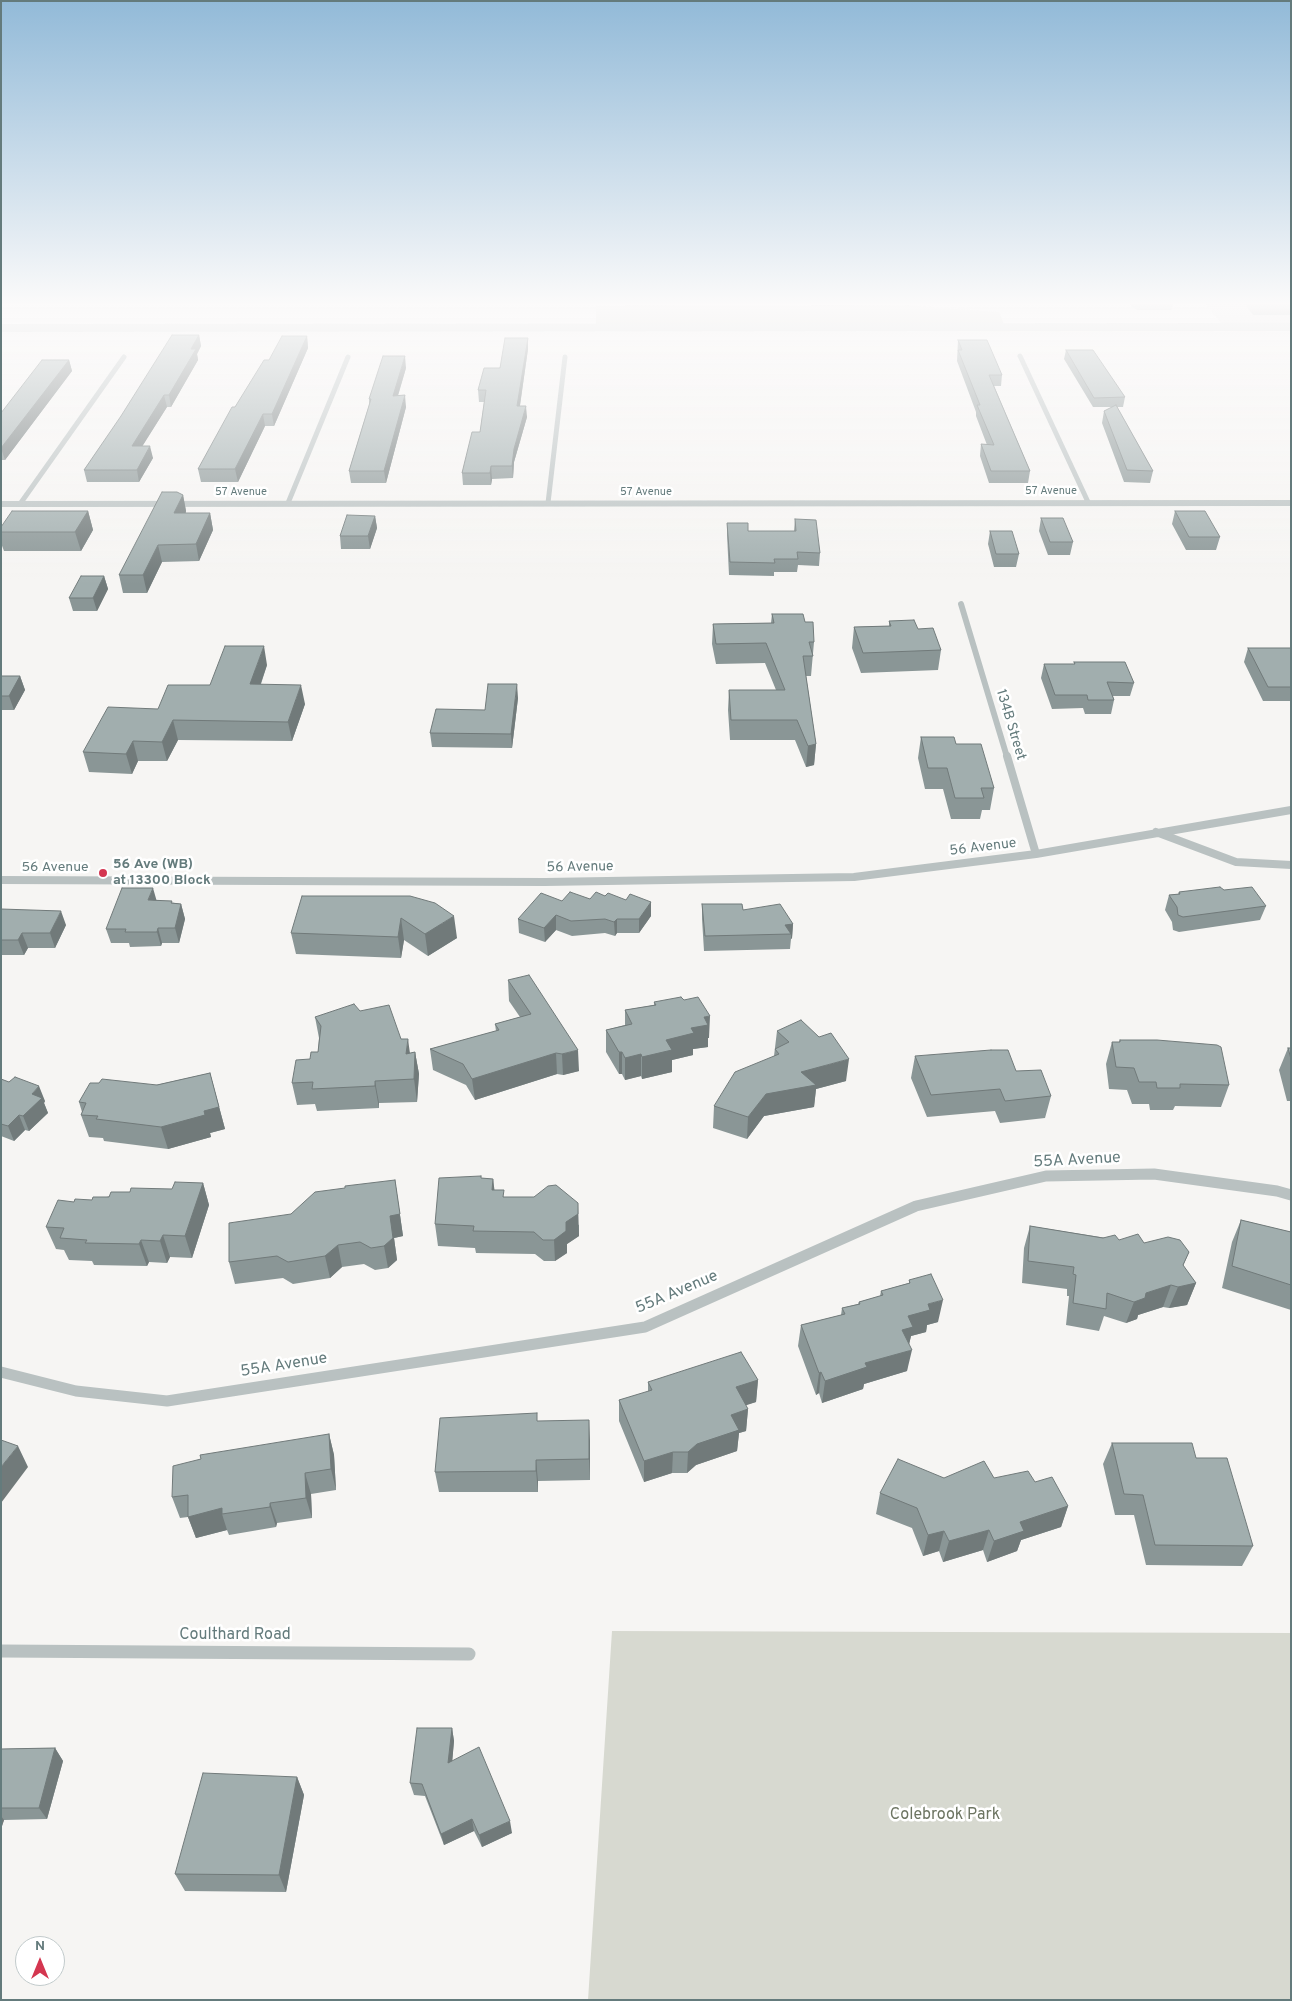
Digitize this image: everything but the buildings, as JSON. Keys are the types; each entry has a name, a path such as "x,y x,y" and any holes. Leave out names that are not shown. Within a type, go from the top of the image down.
{"street":[{"path":"20,504 95,397"},
{"path":"288,503 331,397"},
{"path":"548,503 560,397"},
{"path":"1039,397 1088,502"},
{"name":"57 Avenue","path":"1,504 1291,503"},
{"name":"134B Street","path":"960,604 1036,854"},
{"name":"56 Avenue","path":"1,880 545,882 854,877 1036,854 1291,810"},
{"path":"1156,832 1236,862 1291,866"},
{"name":"55A Avenue","path":"1,1372 76,1391 167,1401 645,1327 916,1206 1046,1176 1154,1174 1276,1191 1291,1195"},
{"name":"Coulthard Road","path":"1,1651 468,1654"}],"green space":[{"name":"Colebrook Park","path":"612,1631 1291,1633 1291,2000 588,2000"}],"place":[{"name":"56 Ave (WB) at 13300 Block","path":"103,873"}]}
